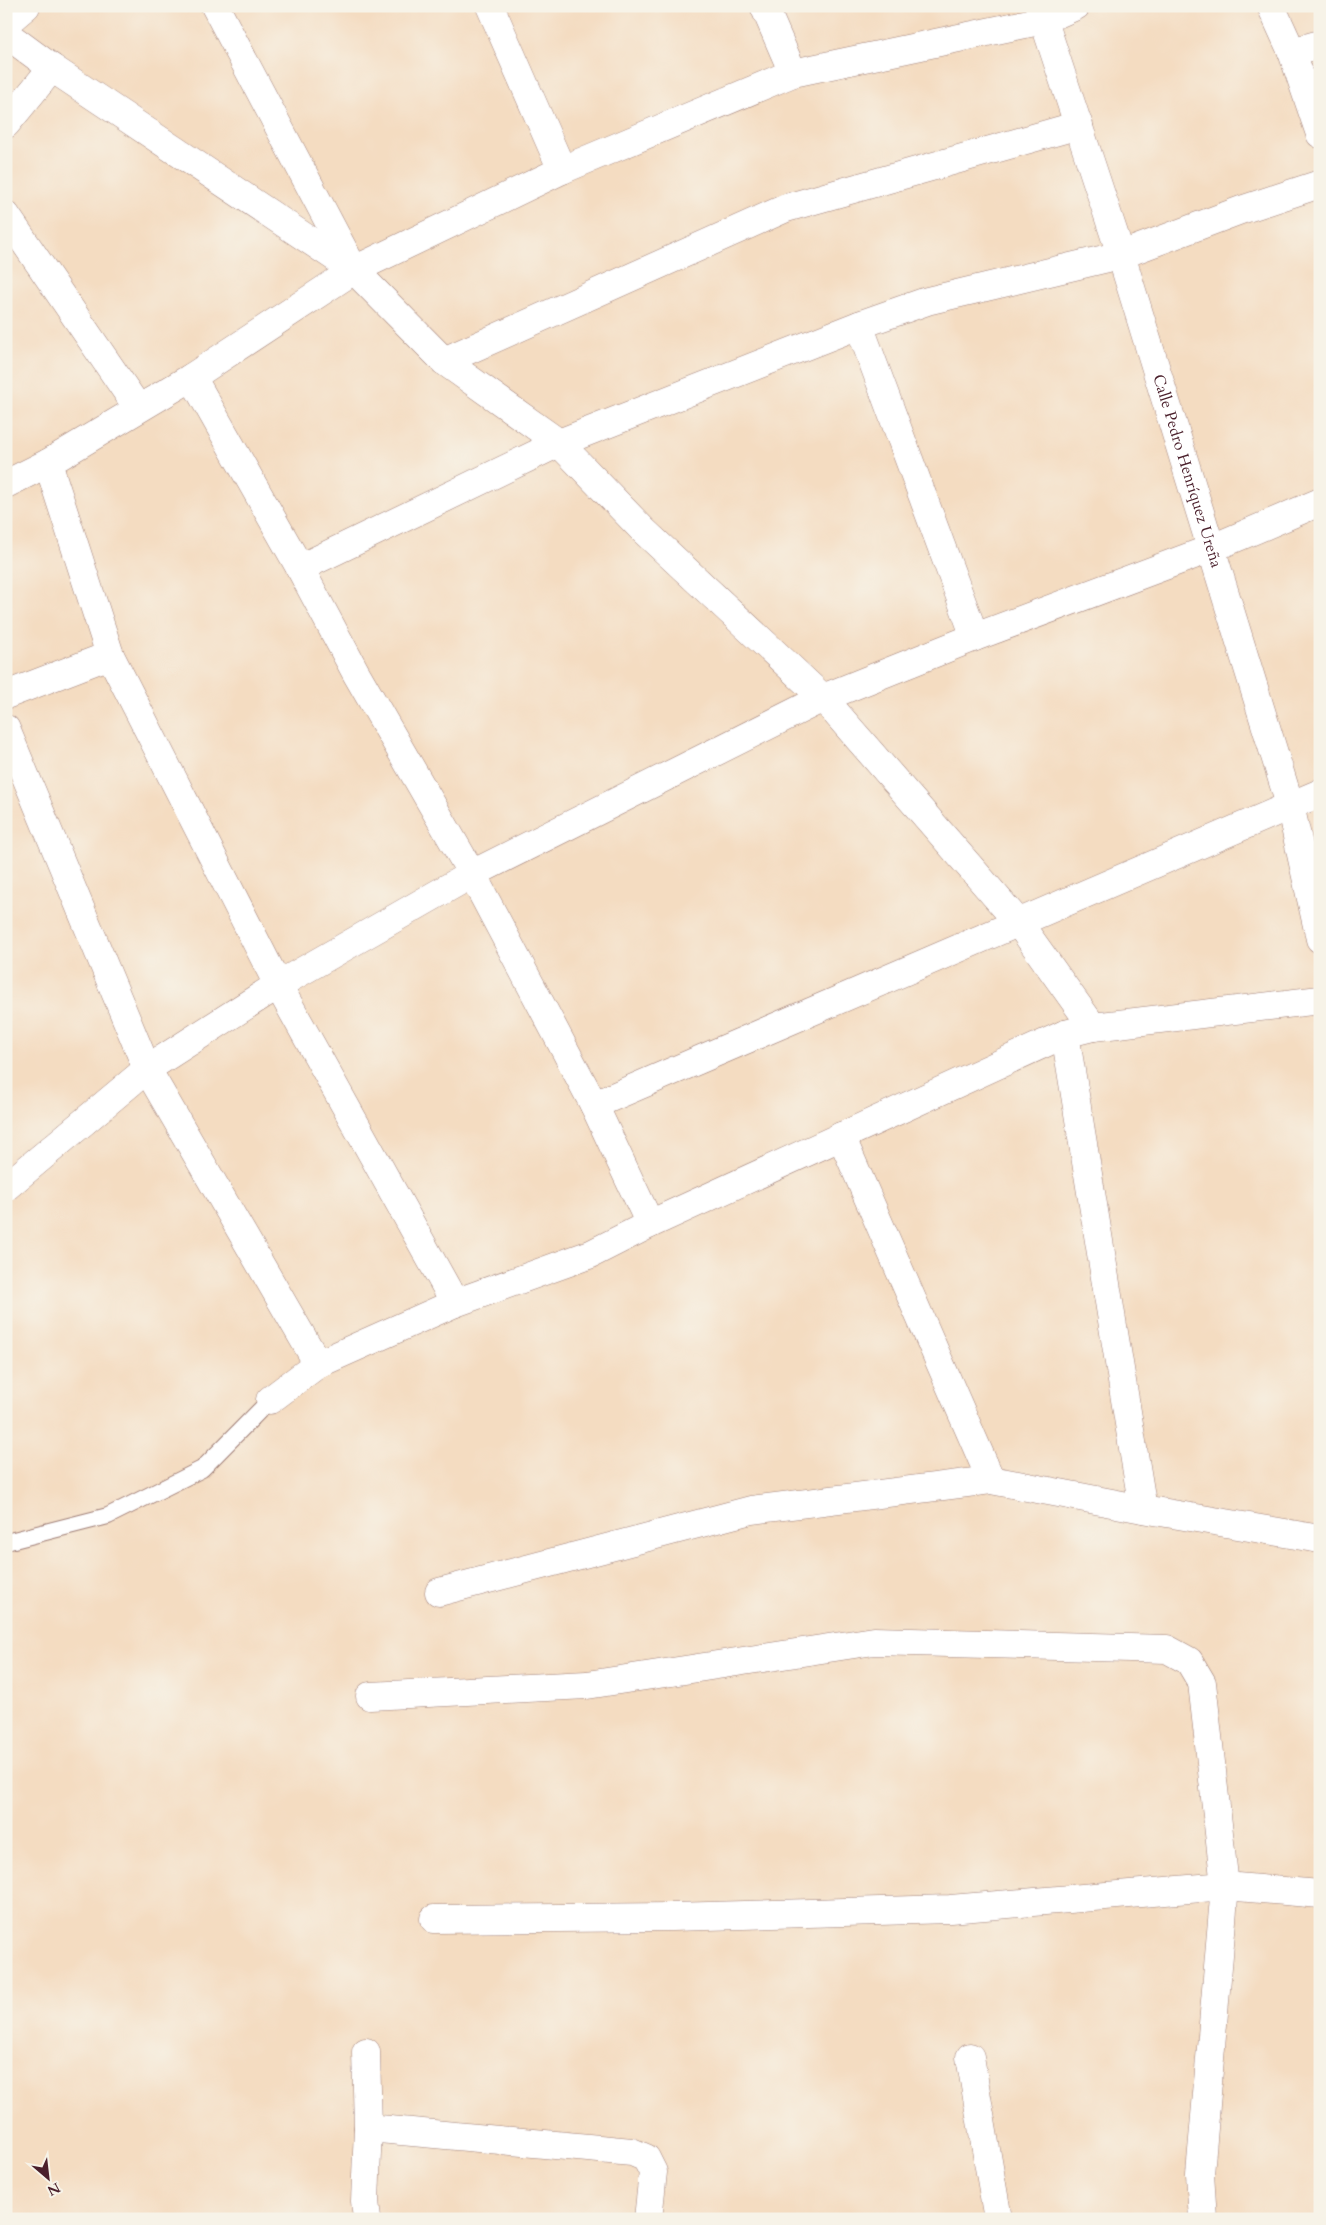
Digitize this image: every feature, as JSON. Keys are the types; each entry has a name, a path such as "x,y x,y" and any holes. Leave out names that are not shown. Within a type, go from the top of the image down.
{"street":[{"path":"6,23 26,6"},
{"path":"215,6 354,270"},
{"path":"490,6 562,170"},
{"path":"764,6 794,73"},
{"path":"6,484 48,463 192,377 354,270 562,170 794,73 1076,6"},
{"path":"1272,6 1292,52 1320,134"},
{"name":"Calle Pedro Henríquez Ureña","path":"1042,13 1121,256 1290,805 1320,939"},
{"path":"6,34 52,68 354,270 444,361 559,443 643,530 823,698 1018,922 1093,1027"},
{"path":"1292,52 1320,44"},
{"path":"6,124 52,68"},
{"path":"444,361 786,208 1079,125"},
{"path":"300,568 559,443 859,325 927,302 1121,256 1240,210 1320,184"},
{"path":"6,215 138,408"},
{"path":"859,325 975,637"},
{"path":"192,377 300,568 356,673 472,874 594,1105 650,1224"},
{"path":"48,463 110,655 278,985 456,1303"},
{"path":"6,1187 147,1069 278,985 472,874 823,698 975,637 1210,549 1320,502"},
{"path":"6,695 110,655"},
{"path":"6,729 147,1069 318,1364"},
{"path":"594,1105 1320,793"},
{"path":"270,1400 318,1364 456,1303 591,1254 650,1224 1065,1034 1093,1027 1320,1000"},
{"path":"1065,1034 1143,1509"},
{"path":"840,1136 990,1480"},
{"path":"439,1592 751,1510 990,1480 1143,1509 1320,1538"},
{"path":"370,1696 587,1684 874,1641 1167,1649 1189,1661 1202,1683 1225,1886 1200,2174 1203,2219"},
{"path":"434,1919 672,1917 950,1909 1225,1886 1320,1894"},
{"path":"366,2052 368,2128 365,2201 367,2219"},
{"path":"970,2057 998,2219"},
{"path":"368,2128 632,2152 646,2158 653,2172 648,2219"}],"lane":[{"path":"6,1542 108,1516 202,1469 270,1400"}]}
